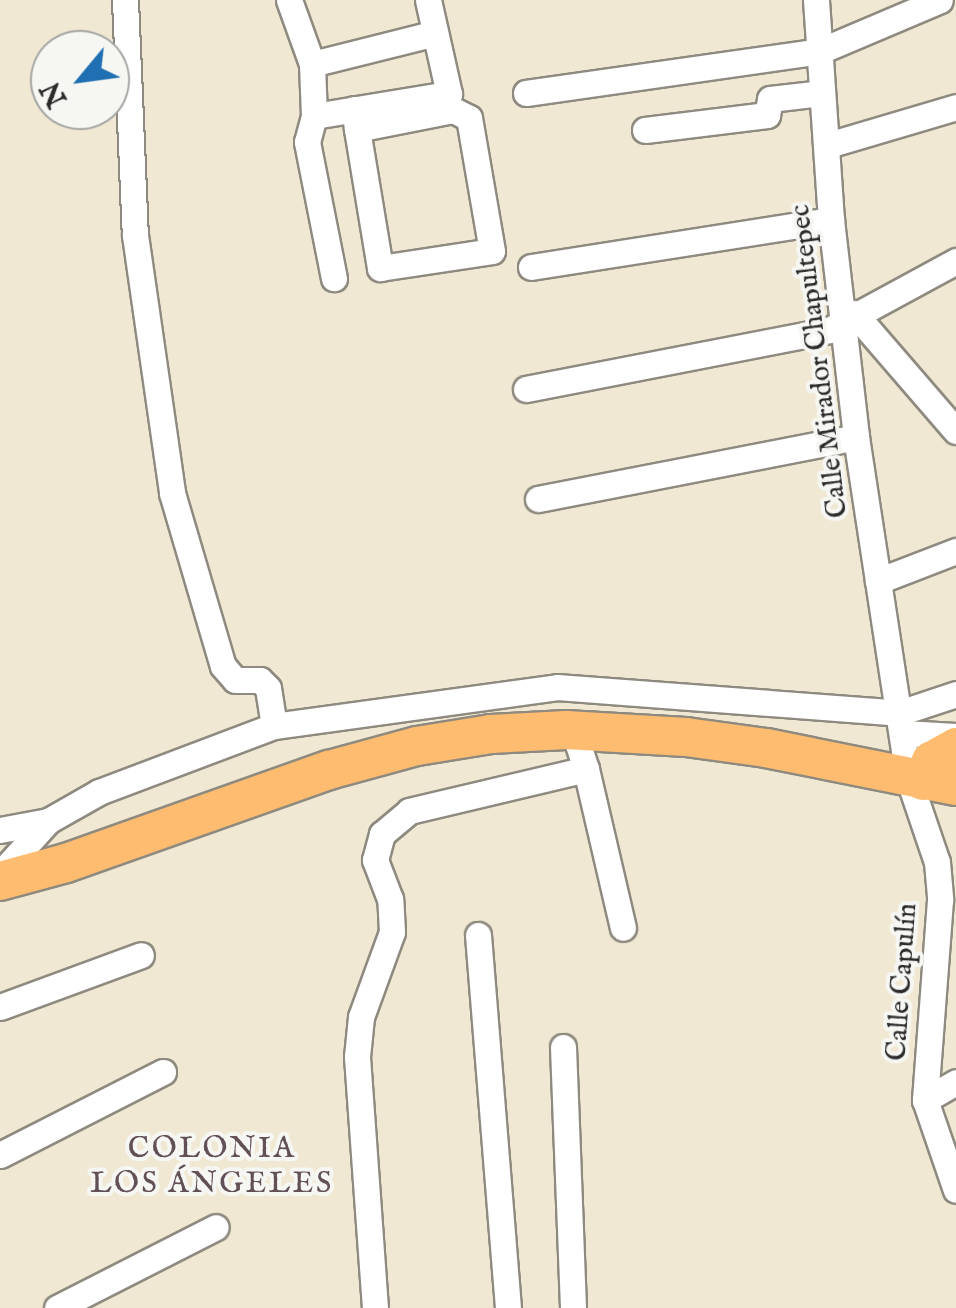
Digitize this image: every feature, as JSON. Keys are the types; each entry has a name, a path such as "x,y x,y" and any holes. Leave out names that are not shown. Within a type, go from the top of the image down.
{"main road":[{"path":"0,878 66,864 330,770 416,746 491,734 566,730 750,746 929,781 931,761 956,747"}],"street":[{"path":"125,0 135,235 172,493 223,666 235,680 260,680 268,688 274,726"},
{"path":"289,0 312,64 314,116 307,142 334,278"},
{"path":"356,119 449,94 428,0"},
{"name":"Calle Mirador Chapultepec","path":"816,0 831,220 847,317 856,436 901,723"},
{"path":"526,93 820,50 940,0"},
{"path":"312,64 436,33"},
{"path":"645,130 767,116 770,99 821,93"},
{"path":"828,146 956,107"},
{"path":"314,116 356,119 453,110 469,118 492,251 380,268 356,119"},
{"path":"532,267 831,220"},
{"path":"526,389 829,330 956,261"},
{"path":"847,317 956,431"},
{"path":"538,499 856,436"},
{"path":"878,582 956,551"},
{"path":"0,830 48,821 99,792 274,726 557,687 901,723 956,736"},
{"path":"901,723 956,694"},
{"name":"Calle Capulín","path":"901,723 929,781 930,833 940,900 926,1100 947,1174 956,1190"},
{"path":"566,730 576,739 586,769 623,928"},
{"path":"375,1308 357,1057 361,1017 392,932 390,899 375,860 382,834 409,811 586,769"},
{"path":"0,878 48,821"},
{"path":"478,935 508,1308"},
{"path":"0,1007 141,955"},
{"path":"563,1047 573,1308"},
{"path":"0,1155 163,1072"},
{"path":"926,1100 956,1082"},
{"path":"57,1308 216,1227"}],"district":[{"name":"COLONIA LOS ÁNGELES","path":"212,1166"}]}
